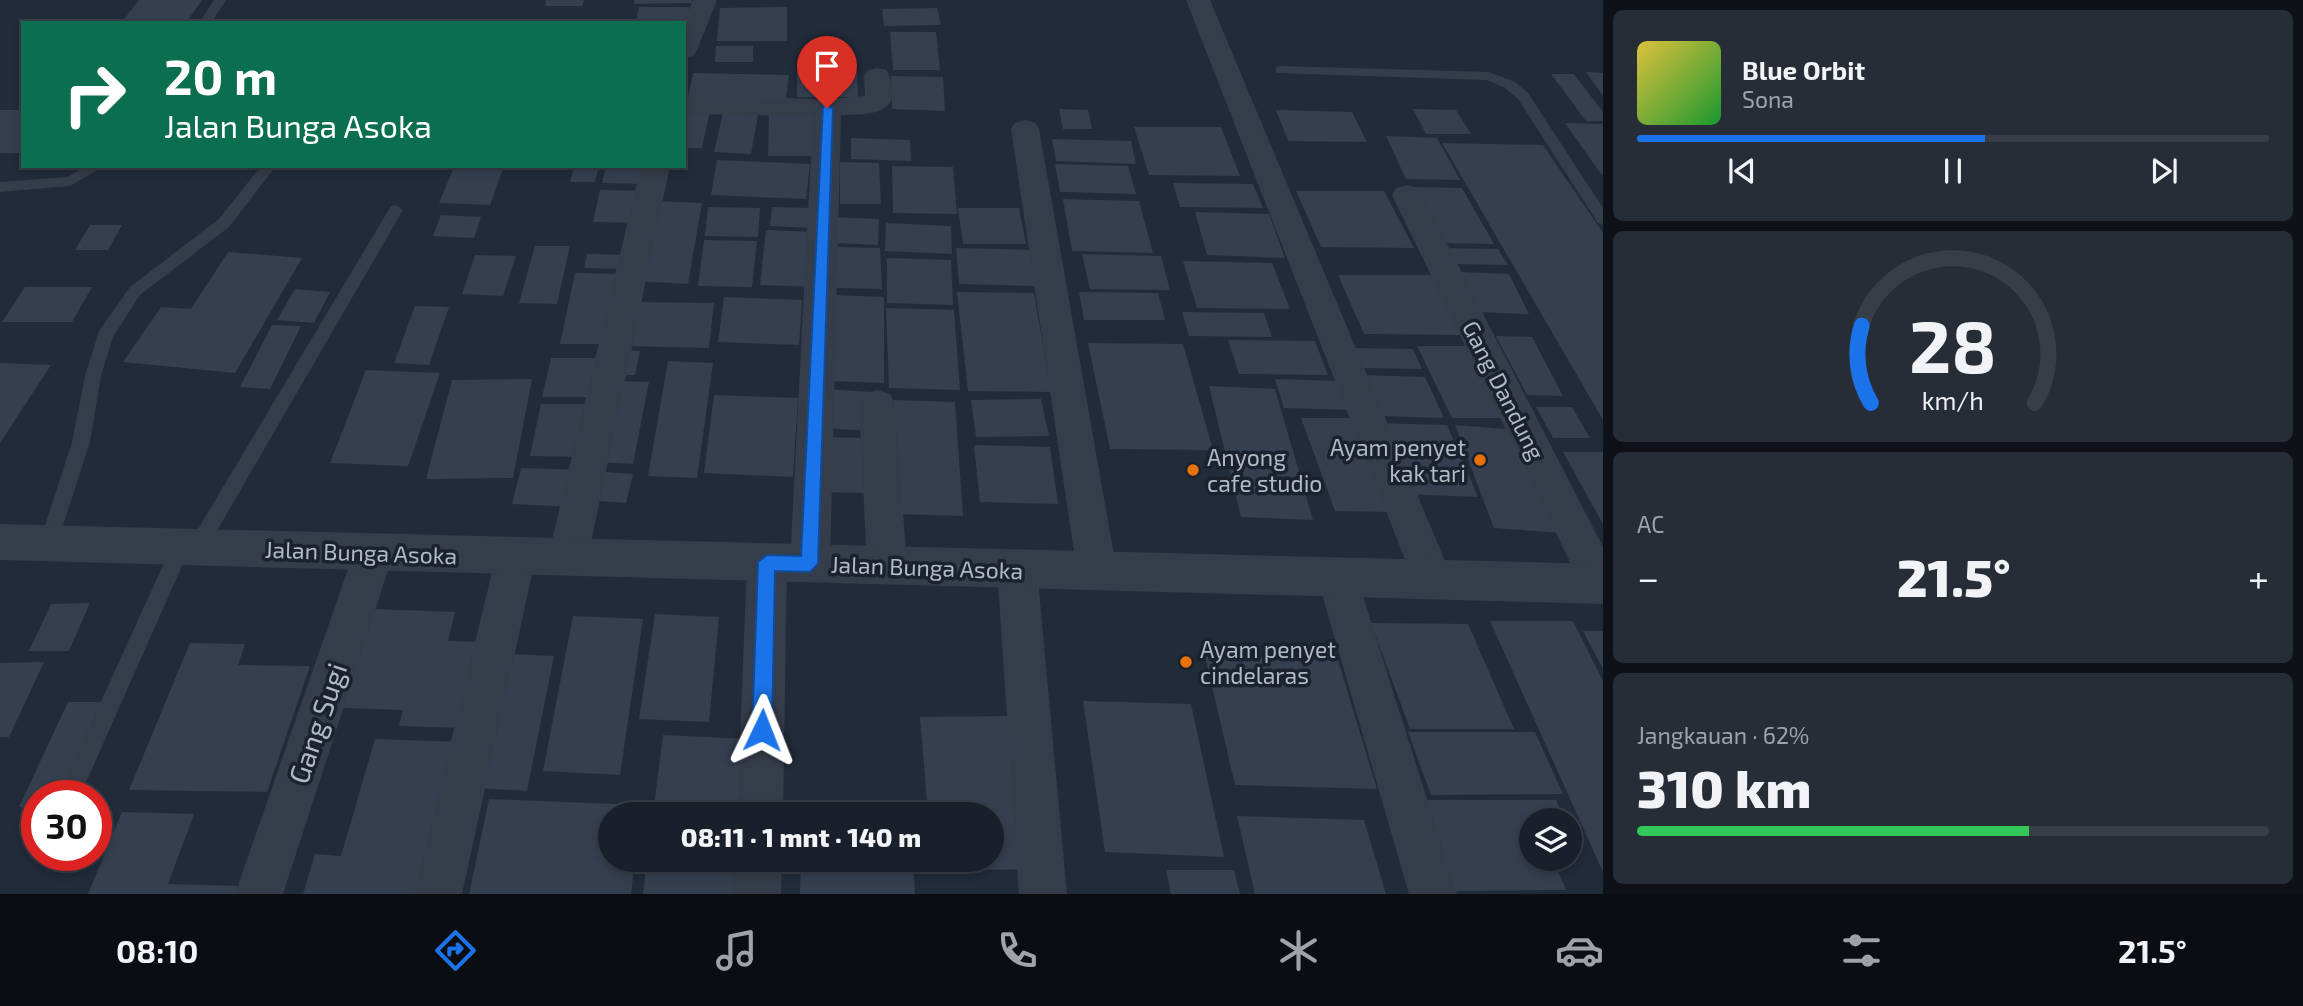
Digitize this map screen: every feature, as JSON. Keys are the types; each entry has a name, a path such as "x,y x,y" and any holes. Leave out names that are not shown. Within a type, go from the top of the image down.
{"street":[{"path":"686,45 705,0"},
{"path":"1198,0 1433,580"},
{"path":"686,105 827,108 873,104 879,100 877,76"},
{"path":"810,564 827,108"},
{"path":"1025,129 1097,572"},
{"path":"568,557 656,168"},
{"name":"Gang Dandung","path":"1407,195 1602,584"},
{"path":"877,404 887,566"},
{"name":"Jalan Bunga Asoka","path":"0,542 1602,584"},
{"name":"Gang Sugi","path":"259,894 374,552"},
{"path":"438,894 516,556"},
{"path":"760,802 767,562"},
{"path":"1017,569 1043,894"},
{"path":"1337,578 1433,894"},
{"path":"757,894 758,872"}],"lane":[{"path":"206,21 220,0"},
{"path":"1280,70 1489,76 1510,85 1523,96 1603,219"},
{"path":"0,187 70,181 93,168"},
{"path":"48,544 81,442 93,376 105,335 135,291 224,223 267,168"},
{"path":"77,780 189,547 396,210"}],"building":[{"path":"139,0 202,0 187,21 123,21"},
{"path":"546,0 584,0 582,6 545,6"},
{"path":"634,0 692,0 692,3 634,4"},
{"path":"639,7 689,7 687,23 636,21"},
{"path":"787,7 787,41 717,41 720,8"},
{"path":"937,8 941,25 884,26 882,9"},
{"path":"890,32 936,32 940,70 893,70"},
{"path":"716,46 753,46 753,62 715,62"},
{"path":"797,70 857,70 858,97 797,97"},
{"path":"1586,72 1603,73 1603,96"},
{"path":"693,73 789,75 786,99 688,97"},
{"path":"1551,74 1574,74 1603,112 1603,121 1586,121"},
{"path":"891,76 943,77 945,111 892,109"},
{"path":"1059,109 1088,110 1092,129 1063,129"},
{"path":"1413,109 1456,110 1471,134 1426,134"},
{"path":"0,110 21,110 21,153 0,153"},
{"path":"686,110 710,111 702,148 686,148"},
{"path":"1276,110 1352,112 1367,142 1288,141"},
{"path":"723,113 758,115 751,154 714,152"},
{"path":"769,113 820,113 821,156 768,156"},
{"path":"1565,123 1603,124 1603,174 1601,174"},
{"path":"1134,127 1221,127 1240,176 1149,175"},
{"path":"1386,136 1437,138 1460,180 1406,179"},
{"path":"851,138 910,140 911,161 851,159"},
{"path":"1052,139 1131,141 1136,164 1056,161"},
{"path":"1442,143 1543,145 1603,233 1603,420"},
{"path":"717,160 810,164 806,199 711,195"},
{"path":"840,162 879,163 881,204 840,204"},
{"path":"1055,164 1128,166 1136,194 1060,192"},
{"path":"892,166 953,167 957,214 893,213"},
{"path":"454,168 503,169 490,205 439,203"},
{"path":"574,168 598,168 595,182 570,182"},
{"path":"606,168 652,168 649,184 602,183"},
{"path":"1173,183 1253,184 1263,208 1180,207"},
{"path":"1411,187 1462,188 1494,244 1440,243"},
{"path":"600,190 649,191 643,223 593,222"},
{"path":"1296,191 1384,191 1414,248 1321,247"},
{"path":"1063,199 1139,201 1153,253 1072,251"},
{"path":"656,201 702,203 688,284 638,281"},
{"path":"708,207 760,208 758,237 705,236"},
{"path":"772,207 812,208 811,228 770,226"},
{"path":"958,208 1019,208 1026,244 963,244"},
{"path":"1195,212 1269,214 1285,258 1207,255"},
{"path":"441,215 481,217 474,238 433,236"},
{"path":"834,217 879,219 878,245 833,243"},
{"path":"886,223 951,226 952,254 885,251"},
{"path":"90,225 122,225 108,250 75,250"},
{"path":"766,230 817,232 814,287 760,285"},
{"path":"704,240 757,241 752,287 698,286"},
{"path":"535,246 570,246 557,304 519,303"},
{"path":"834,247 880,248 882,289 834,288"},
{"path":"956,248 1033,250 1038,286 959,284"},
{"path":"1442,248 1498,249 1508,265 1451,264"},
{"path":"228,252 302,258 235,373 123,362 161,307 191,309"},
{"path":"587,254 631,255 628,269 584,268"},
{"path":"1082,254 1161,256 1170,290 1090,289"},
{"path":"475,255 516,256 503,296 462,294"},
{"path":"887,258 951,260 953,305 887,303"},
{"path":"1183,261 1272,263 1290,309 1197,308"},
{"path":"1458,272 1509,274 1529,314 1477,312"},
{"path":"575,273 626,274 614,344 560,344"},
{"path":"1338,275 1441,275 1471,335 1364,334"},
{"path":"25,287 92,287 72,322 2,322"},
{"path":"295,289 330,292 314,323 277,320"},
{"path":"957,292 1034,293 1051,392 968,391"},
{"path":"1079,292 1158,293 1165,320 1084,320"},
{"path":"834,295 884,297 884,383 830,381"},
{"path":"724,297 802,300 799,345 718,342"},
{"path":"633,302 714,303 709,348 624,346"},
{"path":"415,306 449,307 429,365 394,363"},
{"path":"886,308 954,310 960,390 889,388"},
{"path":"1182,312 1264,313 1272,337 1189,336"},
{"path":"272,325 301,326 270,389 240,387"},
{"path":"1496,336 1532,337 1563,396 1527,395"},
{"path":"1228,340 1315,341 1328,375 1239,374"},
{"path":"1088,343 1183,344 1213,450 1110,449"},
{"path":"1417,346 1475,346 1514,418 1452,418"},
{"path":"1350,348 1413,349 1422,369 1358,368"},
{"path":"619,350 640,351 635,375 614,375"},
{"path":"551,358 596,358 588,397 542,397"},
{"path":"668,361 713,363 697,478 648,476"},
{"path":"0,363 51,365 0,443"},
{"path":"366,370 440,373 408,466 330,463"},
{"path":"1362,375 1425,377 1444,418 1378,416"},
{"path":"532,379 513,478 426,479 452,380"},
{"path":"1275,379 1340,381 1351,410 1284,408"},
{"path":"615,381 649,382 633,464 598,462"},
{"path":"1209,386 1275,389 1313,520 1241,517"},
{"path":"826,389 872,392 871,431 823,428"},
{"path":"714,395 798,398 793,477 704,473"},
{"path":"1041,399 1049,436 976,437 971,400"},
{"path":"894,400 955,402 963,516 897,514"},
{"path":"541,404 595,404 586,457 530,456"},
{"path":"1536,407 1572,407 1590,438 1553,438"},
{"path":"1301,418 1352,418 1390,512 1335,511"},
{"path":"1376,423 1447,425 1478,497 1403,494"},
{"path":"1455,425 1519,430 1562,533 1494,528"},
{"path":"823,437 866,438 865,493 821,492"},
{"path":"974,445 1050,447 1058,504 980,502"},
{"path":"1563,452 1603,452 1603,524"},
{"path":"521,468 582,470 574,507 512,504"},
{"path":"593,471 633,474 626,503 585,500"},
{"path":"90,603 69,651 29,651 51,604"},
{"path":"375,609 455,612 448,641 484,642 463,728 399,726 403,710 343,708"},
{"path":"655,614 719,617 709,722 639,719"},
{"path":"573,616 643,619 620,775 543,771"},
{"path":"1490,621 1573,621 1603,681 1603,872 1582,825 1582,808 1574,808"},
{"path":"1371,623 1468,624 1514,729 1410,729"},
{"path":"1583,631 1603,631 1603,669"},
{"path":"190,643 245,644 238,665 310,666 267,792 129,790"},
{"path":"510,654 554,656 527,791 479,788"},
{"path":"1205,656 1338,660 1377,789 1235,785"},
{"path":"44,662 9,737 0,737 0,663"},
{"path":"1083,701 1191,704 1224,857 1105,852"},
{"path":"68,702 101,702 66,780 32,780"},
{"path":"1009,716 1032,869 1004,870 1004,802 927,802 920,717"},
{"path":"1408,732 1535,732 1563,794 1431,795"},
{"path":"663,735 748,739 744,802 655,802"},
{"path":"375,739 462,742 424,894 303,894 315,854 341,856"},
{"path":"489,799 598,803 598,872 634,872 631,894 469,894"},
{"path":"1419,800 1556,800 1559,808 1519,808 1519,871 1558,871 1566,890 1452,891"},
{"path":"122,812 194,814 168,884 241,886 238,894 88,894 98,871 112,871 112,836"},
{"path":"1237,816 1364,820 1386,894 1255,894"},
{"path":"1166,870 1234,870 1240,894 1171,894"},
{"path":"646,872 738,872 737,894 643,894"},
{"path":"801,872 914,872 915,894 800,894"}],"place":[{"name":"Ayam penyet kak tari","path":"1480,460"},
{"name":"Anyong cafe studio","path":"1193,470"},
{"name":"Ayam penyet cindelaras","path":"1186,662"}],"route":[{"path":"762,730 767,562 810,564 827,108"}]}
